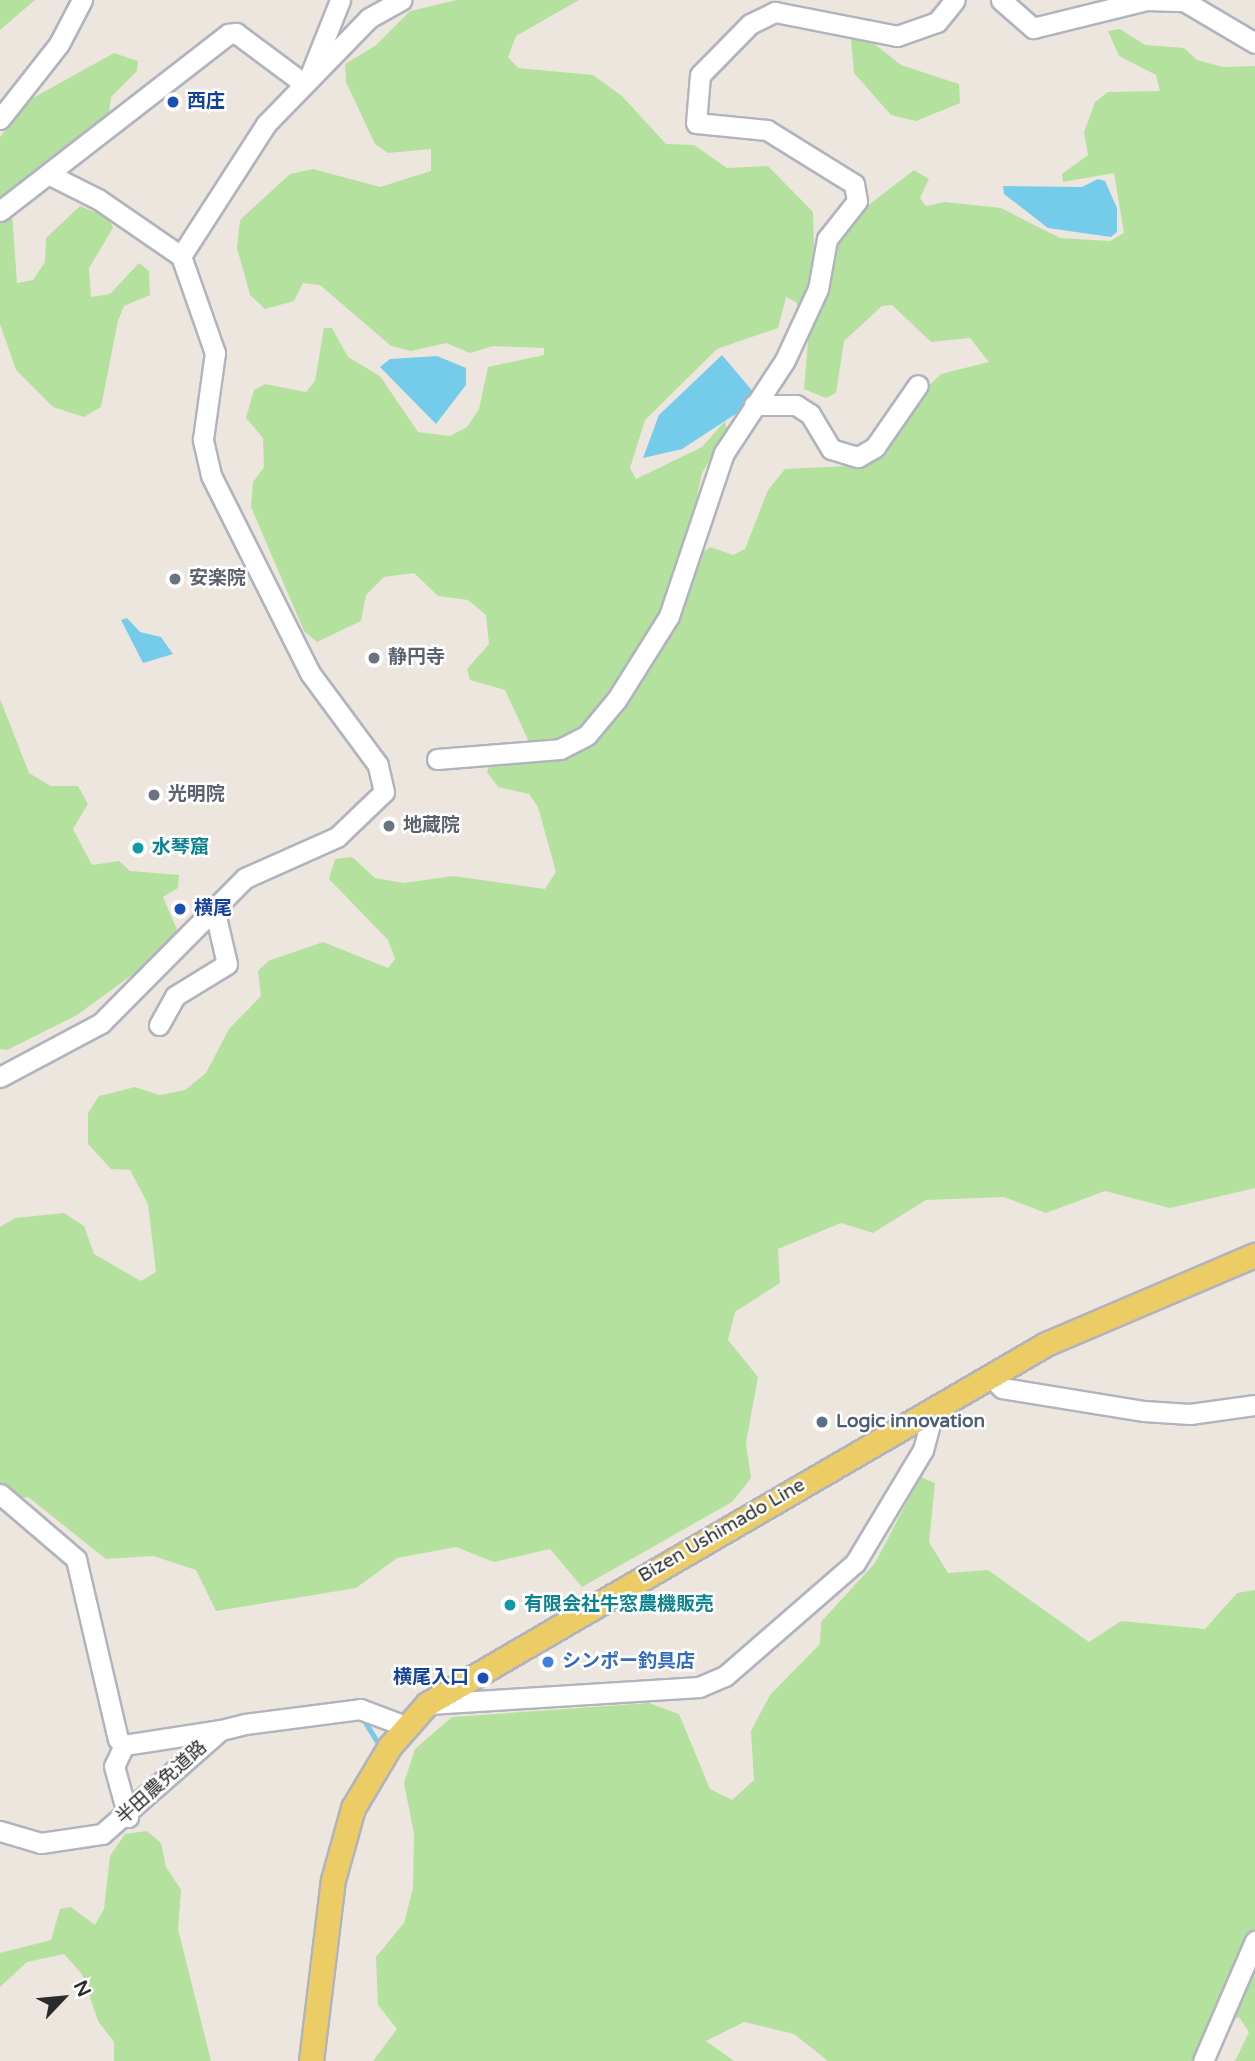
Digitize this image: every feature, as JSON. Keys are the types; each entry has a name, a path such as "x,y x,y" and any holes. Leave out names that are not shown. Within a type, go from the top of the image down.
{"main road":[{"name":"Bizen Ushimado Line","path":"312,2061 332,1880 353,1808 405,1726 428,1704 1046,1344 1255,1255"}],"street":[{"path":"0,119 59,44 82,0"},
{"path":"307,79 340,0"},
{"path":"181,256 266,124 369,18 401,0"},
{"path":"437,759 537,754 587,735 669,616 724,453 802,326 822,277 827,239 859,191 767,130 696,123 700,75 750,24 775,12 897,36 937,22 955,0"},
{"path":"1000,0 1033,28 1094,10 1184,1 1255,43"},
{"path":"0,211 50,175 228,34 236,33 307,79"},
{"path":"0,1077 101,1023 169,961 214,908 265,865 337,837 378,803 386,786 378,765 310,673 211,475 203,439 215,353 181,256 98,199 50,175"},
{"path":"754,405 796,405 810,414 831,449 858,457 875,447 918,384"},
{"path":"159,1025 175,996 227,964 214,908"},
{"path":"990,1376 1002,1388 1144,1411 1189,1414 1255,1405"},
{"path":"428,1704 699,1687 725,1676 855,1563 923,1450 934,1409"},
{"path":"0,1494 76,1559 109,1707 124,1745 114,1766 128,1817"},
{"name":"半田農免道路","path":"0,1830 41,1843 77,1842 128,1817 221,1730 360,1709 405,1726"},
{"path":"124,1745 221,1730"},
{"path":"1203,2061 1255,1941"}],"green space":[{"path":"0,0 35,0 0,30"},
{"path":"457,0 579,0 516,36 508,57 518,68 593,75 622,96 666,144 694,145 727,168 768,166 813,212 814,247 914,170 929,179 920,198 926,206 945,202 1001,208 1060,238 1110,241 1124,233 1114,173 1063,182 1062,174 1088,155 1084,132 1095,102 1108,92 1160,91 1156,75 1119,56 1108,31 1120,29 1145,45 1184,48 1197,60 1223,67 1255,66 1255,1188 1170,1208 1105,1191 1046,1213 1004,1197 926,1200 873,1233 841,1223 778,1249 780,1283 735,1312 728,1340 758,1377 746,1443 751,1478 732,1502 582,1587 550,1549 494,1562 456,1547 397,1558 356,1588 216,1611 196,1570 153,1556 106,1559 28,1497 0,1504 0,1227 15,1218 64,1213 84,1226 94,1254 141,1281 156,1272 148,1204 130,1170 111,1169 88,1144 88,1113 99,1096 135,1087 160,1095 185,1090 206,1073 229,1029 261,996 258,971 268,961 323,942 388,968 395,959 388,940 329,879 335,859 352,857 375,878 404,883 453,876 545,889 556,872 538,807 529,794 498,787 487,772 490,762 531,746 505,690 470,680 467,669 489,644 486,615 468,600 438,596 414,573 384,577 366,595 361,621 317,642 304,631 251,507 253,482 264,467 263,438 246,418 254,390 265,384 306,392 315,381 324,328 332,328 348,357 380,376 418,432 450,436 467,427 479,409 488,367 544,355 544,348 493,346 470,353 446,343 411,351 391,346 320,285 303,283 294,301 265,309 250,295 237,248 240,220 290,174 313,169 380,187 431,171 431,149 388,153 375,144 346,82 345,64 375,46 410,11","holes":["786,297 796,302 808,341 804,389 826,398 836,393 844,341 882,306 892,305 931,342 970,338 989,362 941,374 917,397 883,456 867,465 785,469 768,490 745,549 733,555 710,547 700,555 686,550 702,473 727,431 725,421 702,447 636,479 630,468 645,420 717,349 778,328"]},
{"path":"851,39 872,42 901,65 959,84 960,103 916,121 891,115 854,73"},
{"path":"114,53 138,61 137,71 111,97 108,120 11,199 17,283 33,280 45,262 46,238 80,206 109,218 113,228 89,268 91,297 110,294 139,263 149,271 150,295 124,306 118,321 101,407 84,417 53,407 16,370 0,324 0,137 33,98"},
{"path":"0,699 29,773 51,786 78,786 88,804 73,829 92,865 119,861 130,871 179,875 178,888 163,897 178,932 158,956 77,1015 7,1050 0,1049"},
{"path":"920,1477 935,1483 929,1542 948,1573 988,1570 1089,1642 1121,1621 1205,1629 1237,1593 1255,1590 1255,2061 1235,2061 1249,2032 1239,2017 1213,2025 1194,2061 828,2061 794,2034 744,2022 706,2041 734,2061 373,2061 397,2029 378,2005 376,1957 404,1923 413,1888 414,1834 404,1783 415,1749 452,1717 649,1703 679,1714 710,1789 732,1800 754,1780 751,1731 770,1695 820,1644 821,1622 875,1563"},
{"path":"147,1831 161,1843 166,1867 181,1890 178,1929 211,2061 114,2061 114,2042 98,2021 82,1974 64,1954 27,1962 0,1987 0,1953 51,1940 60,1909 71,1907 95,1925 104,1909 110,1856 125,1834"}],"water":[{"path":"1098,179 1105,181 1117,208 1117,232 1111,237 1048,228 1004,194 1003,186 1082,187"},
{"path":"722,355 755,394 748,406 682,449 643,458 659,415"},
{"path":"437,356 466,368 466,385 436,424 380,367 390,359"},
{"path":"127,618 140,632 161,637 173,654 143,663 121,620"}],"waterway":[{"path":"364,1720 378,1742"},
{"path":"51,1850 91,1845"}],"place":[{"name":"西庄","path":"173,102"},
{"name":"安楽院","path":"175,579"},
{"name":"静円寺","path":"374,658"},
{"name":"光明院","path":"154,795"},
{"name":"地蔵院","path":"389,826"},
{"name":"水琴窟","path":"138,848"},
{"name":"横尾","path":"180,909"},
{"name":"Logic innovation","path":"822,1422"},
{"name":"有限会社牛窓農機販売","path":"510,1605"},
{"name":"シンポー釣具店","path":"548,1662"},
{"name":"横尾入口","path":"483,1678"}]}
